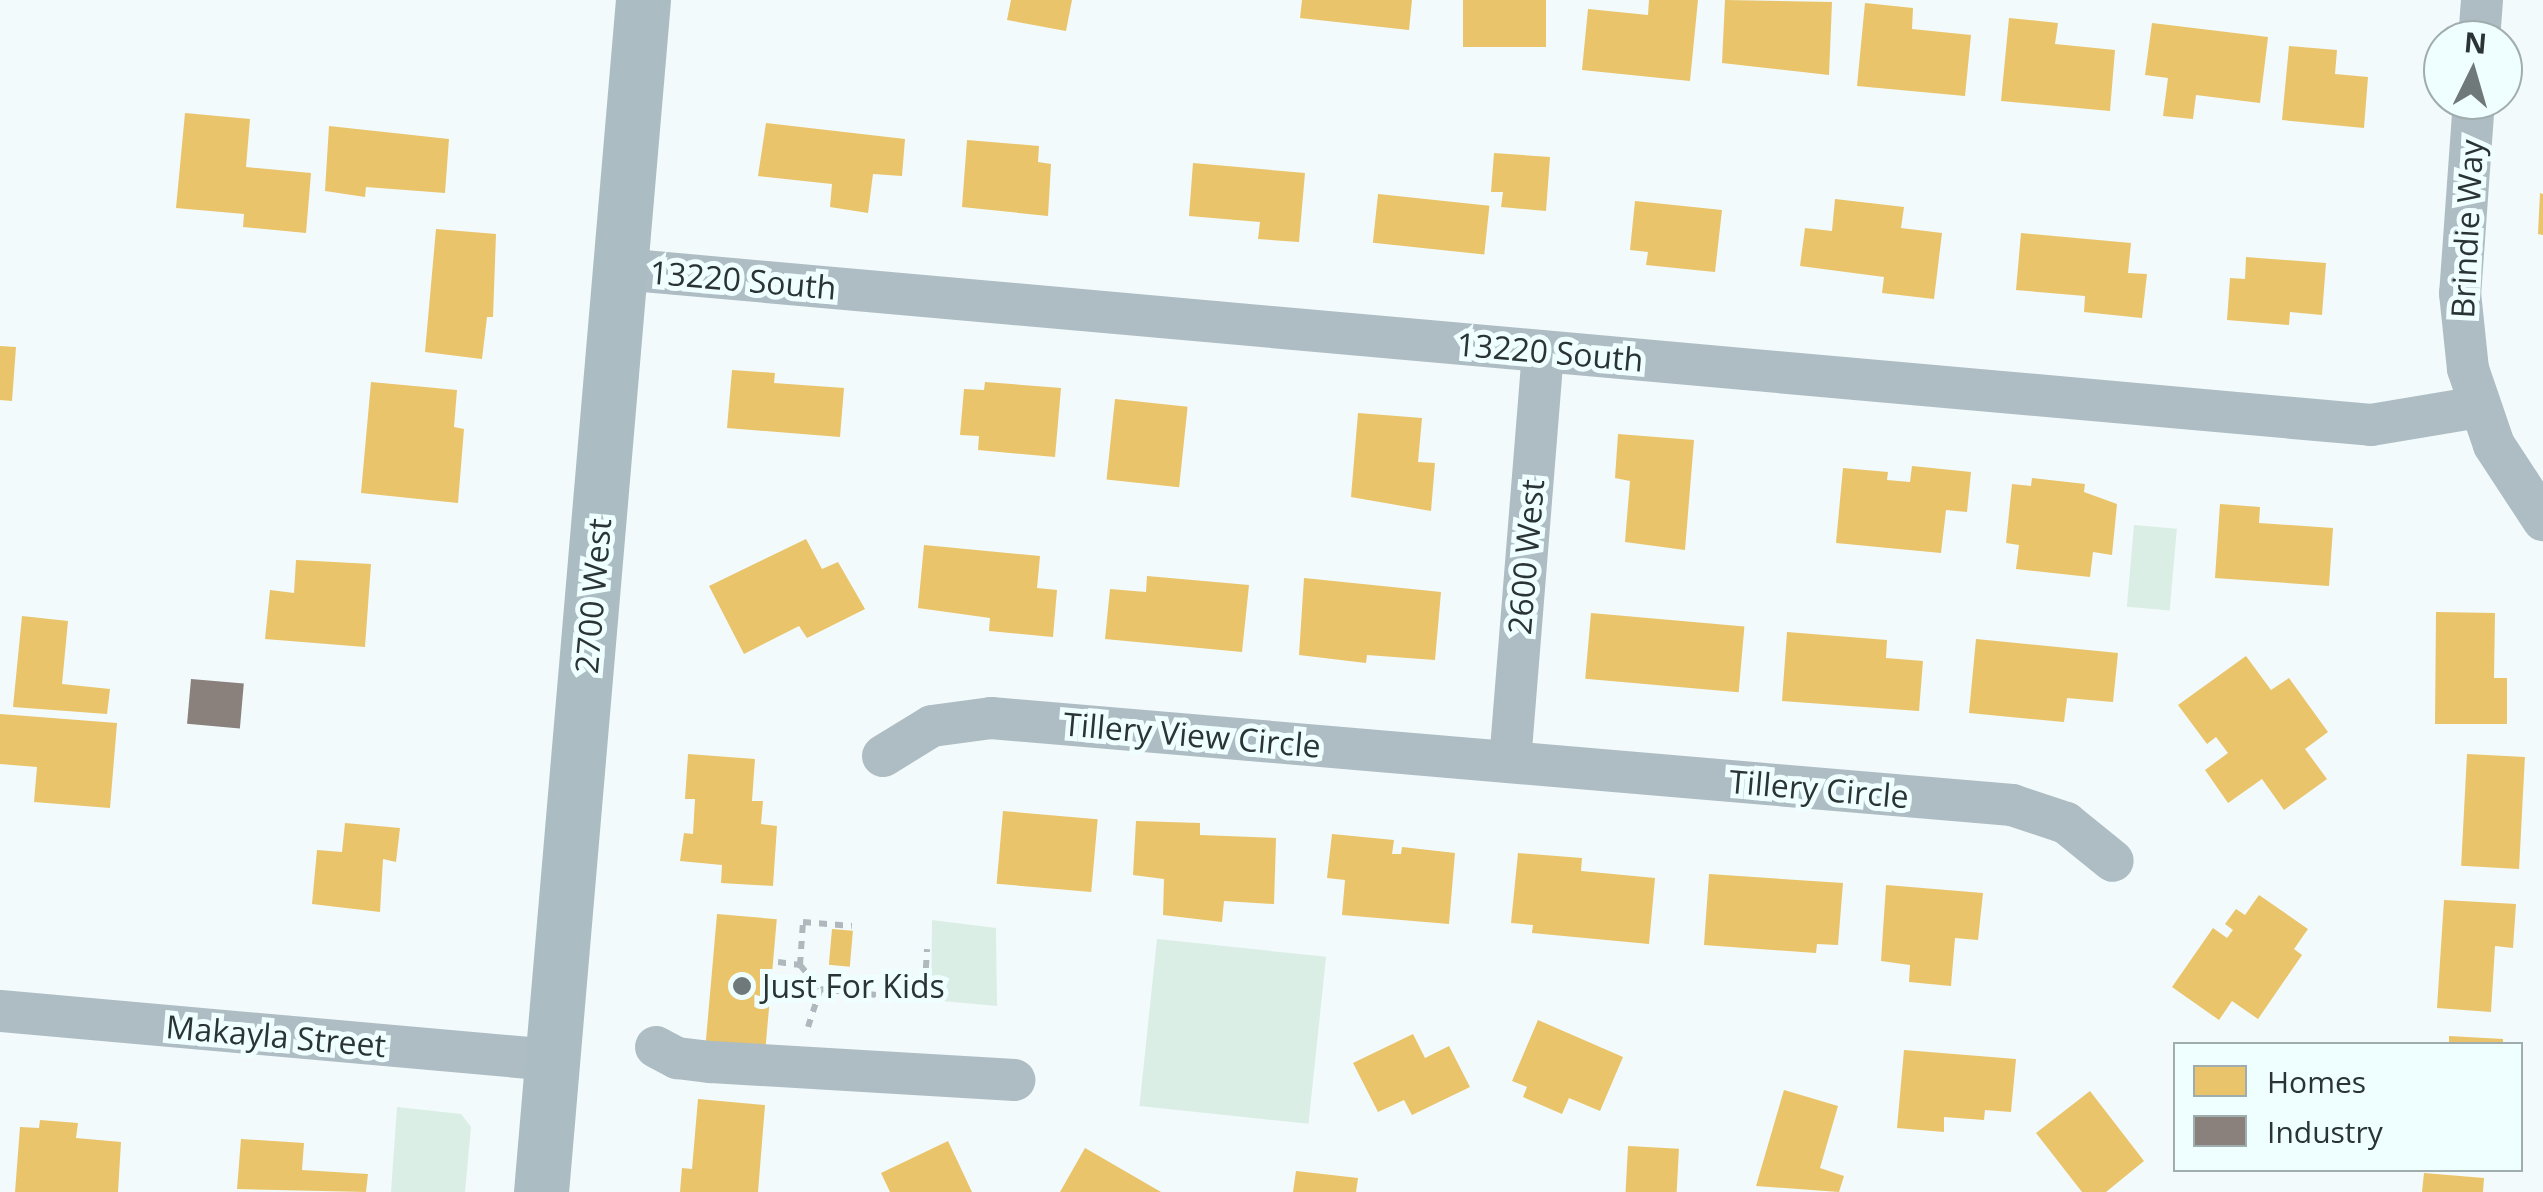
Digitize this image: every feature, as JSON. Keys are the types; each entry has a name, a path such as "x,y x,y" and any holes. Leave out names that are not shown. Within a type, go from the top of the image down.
{"main road":[{"name":"2700 West","path":"541,1192 643,0"}],"street":[{"name":"Brindie Way","path":"2473,120 2460,292 2478,407 2515,482 2542,519"},
{"name":"13220 South","path":"621,269 2371,425 2478,407"},
{"name":"2600 West","path":"1510,762 1543,351"},
{"name":"Tillery View Circle","path":"883,756 932,726 991,718 1510,762"},
{"name":"Tillery Circle","path":"1510,762 2012,805 2066,823 2113,861"},
{"name":"Makayla Street","path":"0,1011 552,1060"},
{"path":"656,1047 677,1058 711,1062 1014,1080"}],"path":[{"path":"852,926 803,922 800,965 820,990 924,1000 927,949"},
{"path":"778,962 800,965"},
{"path":"800,1031 810,1026 820,990"}],"green space":[{"path":"2134,525 2177,529 2170,610 2127,607"},
{"path":"932,920 996,928 997,1006 931,1000"},
{"path":"1157,939 1326,957 1309,1124 1139,1106"},
{"path":"397,1107 461,1114 471,1127 465,1192 391,1192"}],"building: Homes":[{"path":"1011,0 1072,0 1066,31 1007,20"},
{"path":"1302,0 1412,0 1409,30 1300,18"},
{"path":"1463,0 1546,0 1546,47 1463,47"},
{"path":"1649,0 1698,0 1690,81 1582,70 1588,9 1648,15"},
{"path":"1725,0 1832,2 1829,75 1722,63"},
{"path":"1865,3 1913,8 1912,29 1971,35 1965,96 1857,86"},
{"path":"2009,18 2058,23 2055,44 2115,50 2110,111 2001,101"},
{"path":"2152,23 2268,37 2260,103 2196,95 2193,119 2163,116 2168,78 2145,75"},
{"path":"2289,46 2337,50 2335,74 2368,77 2364,128 2282,120"},
{"path":"185,113 250,119 246,167 311,173 306,233 243,227 244,214 176,208"},
{"path":"766,123 905,139 902,176 873,174 868,213 830,207 832,184 758,176"},
{"path":"329,126 449,139 445,193 366,187 365,197 325,191"},
{"path":"967,140 1039,146 1038,162 1051,164 1048,216 962,207"},
{"path":"1494,153 1550,157 1546,211 1501,207 1503,192 1491,192"},
{"path":"1193,163 1305,173 1299,242 1258,239 1260,222 1189,216"},
{"path":"2540,193 2543,194 2543,235 2538,234"},
{"path":"1378,194 1489,206 1484,254 1373,243"},
{"path":"1835,199 1904,207 1901,228 1942,233 1934,299 1882,293 1884,277 1800,266 1805,228 1832,231"},
{"path":"1635,201 1722,210 1715,272 1646,265 1648,252 1630,250"},
{"path":"436,229 496,234 493,317 487,317 482,359 425,352"},
{"path":"2021,233 2131,243 2128,273 2147,274 2142,318 2084,312 2085,296 2016,290"},
{"path":"2246,257 2326,263 2322,315 2290,312 2289,325 2227,320 2230,278 2245,279"},
{"path":"0,346 16,347 12,401 0,400"},
{"path":"732,370 775,373 774,383 844,388 840,437 727,428"},
{"path":"371,382 457,390 454,427 464,429 458,503 361,493"},
{"path":"985,382 1061,388 1055,457 978,450 979,436 960,435 964,389 984,390"},
{"path":"1115,399 1188,407 1179,487 1107,480"},
{"path":"1358,413 1422,418 1418,462 1435,463 1431,511 1351,497"},
{"path":"1618,434 1694,440 1685,550 1625,542 1630,481 1615,478"},
{"path":"1912,466 1971,472 1967,512 1946,510 1941,553 1836,543 1843,468 1888,472 1887,480 1910,482"},
{"path":"2032,478 2085,484 2084,492 2117,504 2112,555 2093,552 2090,577 2016,569 2019,545 2006,543 2012,484 2031,486"},
{"path":"2220,504 2260,507 2259,523 2333,528 2329,586 2215,578"},
{"path":"806,539 822,569 838,562 865,609 807,638 799,626 744,654 709,586"},
{"path":"924,545 1040,556 1037,588 1057,590 1053,637 989,631 990,618 918,608"},
{"path":"296,560 371,564 365,647 265,639 270,590 294,593"},
{"path":"1147,576 1249,585 1242,652 1105,639 1110,589 1146,592"},
{"path":"1304,578 1441,592 1435,660 1367,655 1366,663 1299,655"},
{"path":"2436,612 2495,613 2494,678 2507,678 2507,724 2435,724"},
{"path":"1591,613 1744,626 1739,692 1585,679"},
{"path":"22,616 68,621 62,684 110,689 107,714 13,707"},
{"path":"1787,632 1887,640 1886,658 1923,661 1919,711 1782,701"},
{"path":"1976,639 2118,653 2113,702 2067,698 2064,722 1969,713"},
{"path":"2246,656 2271,690 2289,678 2328,732 2305,749 2327,779 2284,810 2262,779 2228,803 2205,770 2228,753 2216,737 2207,744 2178,705"},
{"path":"0,714 117,723 110,808 34,802 37,767 0,764"},
{"path":"688,754 755,759 752,801 763,801 761,824 777,826 773,886 721,883 722,865 680,861 684,833 693,834 695,799 685,799"},
{"path":"2467,754 2525,757 2519,869 2461,866"},
{"path":"1003,811 1098,819 1091,892 997,884"},
{"path":"1136,821 1200,823 1200,835 1276,838 1274,904 1224,901 1222,922 1163,915 1164,879 1133,875"},
{"path":"345,823 400,828 396,862 383,859 380,912 312,904 317,850 342,852"},
{"path":"1332,834 1394,840 1392,854 1401,854 1402,847 1455,853 1449,924 1342,915 1345,880 1327,878"},
{"path":"1518,853 1582,858 1581,871 1655,878 1649,944 1532,933 1533,925 1511,923"},
{"path":"1709,874 1843,883 1838,945 1817,944 1816,953 1704,945"},
{"path":"1886,885 1983,893 1978,940 1955,938 1951,986 1909,982 1910,965 1881,961"},
{"path":"2259,895 2308,929 2294,949 2302,955 2258,1019 2232,1001 2219,1020 2172,987 2213,928 2227,938 2233,930 2225,924 2236,909 2245,915"},
{"path":"2444,900 2516,904 2513,948 2495,946 2491,1012 2437,1008"},
{"name":"Just For Kids","path":"717,914 777,919 765,1058 705,1052"},
{"path":"832,929 853,931 850,967 829,965"},
{"path":"1538,1020 1623,1057 1600,1111 1569,1098 1562,1114 1523,1097 1527,1087 1512,1081"},
{"path":"1413,1034 1425,1058 1449,1046 1470,1087 1412,1115 1404,1100 1378,1112 1353,1063"},
{"path":"2449,1036 2503,1039 2503,1042 2449,1042"},
{"path":"1904,1050 2016,1059 2011,1112 1985,1110 1984,1120 1944,1117 1944,1132 1897,1128"},
{"path":"1784,1090 1838,1106 1820,1168 1844,1176 1839,1192 1756,1186"},
{"path":"2090,1091 2144,1161 2106,1192 2082,1192 2036,1133"},
{"path":"698,1099 765,1105 758,1192 680,1192 682,1168 692,1169"},
{"path":"40,1120 78,1123 76,1138 121,1142 118,1192 15,1192 20,1127 39,1128"},
{"path":"241,1139 304,1143 302,1170 368,1174 366,1192 237,1189"},
{"path":"948,1141 972,1192 890,1192 881,1173"},
{"path":"1628,1146 1679,1149 1677,1192 1626,1192"},
{"path":"1085,1148 1161,1192 1060,1192"},
{"path":"1296,1171 1358,1178 1356,1192 1293,1192"},
{"path":"2424,1173 2484,1178 2483,1192 2422,1192"}],"building: Industry":[{"path":"191,679 244,684 240,728 187,724"}],"place":[{"name":"Just For Kids","path":"742,986"}]}
